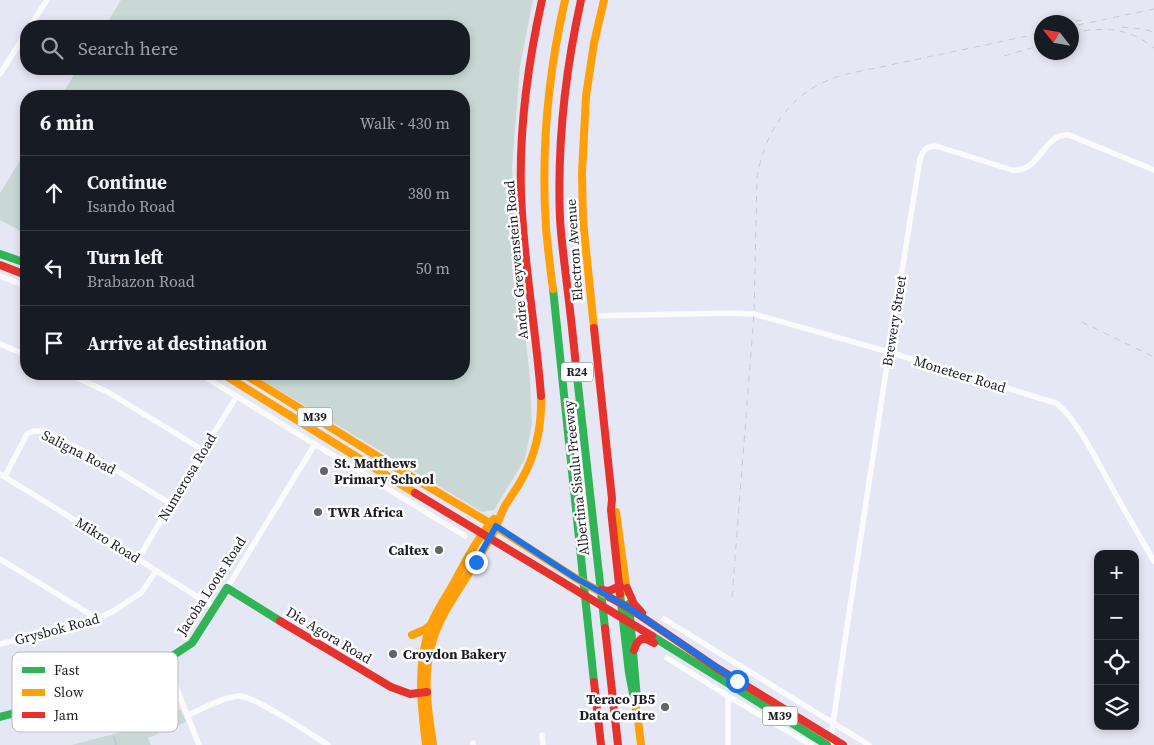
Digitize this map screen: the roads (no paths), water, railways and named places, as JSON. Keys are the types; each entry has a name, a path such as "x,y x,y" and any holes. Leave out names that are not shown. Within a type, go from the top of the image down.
{"main road":[{"name":"Andre Greyvenstein Road","path":"486,537 522,480 539,436 541,416 540,386 524,233 521,156 528,73 542,0"},
{"name":"Albertina Sisulu Freeway","path":"565,0 547,106 544,182 546,228 601,745"},
{"name":"Albertina Sisulu Freeway","path":"581,0 572,40 563,102 559,164 560,221 618,745"},
{"name":"Electron Avenue","path":"604,0 594,43 586,96 582,164 583,221 612,499 616,509 621,618 631,688 637,714"},
{"path":"0,254 20,261"},
{"path":"0,265 20,273"},
{"name":"M39","path":"233,380 668,647 830,743 843,745"},
{"name":"M39","path":"254,380 493,525 574,577 629,608 830,743"},
{"path":"433,745 420,672 425,640 439,607 486,537"},
{"path":"426,745 424,693 431,644 449,605 486,537"},
{"name":"Jacoba Loots Road","path":"178,652 192,642 227,588"},
{"name":"Die Agora Road","path":"227,588 390,687 410,694 424,693"},
{"name":"Electron Avenue","path":"621,588 629,608 641,745"},
{"path":"596,589 609,591 621,588 652,624"},
{"path":"412,635 424,630 431,624"},
{"path":"634,650 637,642 642,639 663,648 668,647"}],"street":[{"path":"34,20 47,0"},
{"path":"0,74 20,42"},
{"name":"Brewery Street","path":"830,743 920,158 925,149 936,146 1012,170 1018,170 1031,165 1056,138 1069,135 1154,170"},
{"path":"0,276 20,284"},
{"name":"Moneteer Road","path":"592,316 754,314 889,352 1050,401 1061,407 1070,416 1154,561"},
{"path":"0,344 20,352"},
{"path":"81,380 106,391 203,450"},
{"path":"210,380 465,536"},
{"name":"Numerosa Road","path":"138,559 237,396"},
{"name":"Saligna Road","path":"2,475 27,434 41,431 88,453 171,504"},
{"name":"Jacoba Loots Road","path":"227,588 315,444"},
{"name":"Mikro Road","path":"2,475 215,608"},
{"path":"0,559 98,619"},
{"name":"Grysbok Road","path":"0,644 98,619 138,596 156,571"},
{"path":"664,620 869,745"},
{"path":"667,658 811,745"},
{"path":"178,690 199,745"},
{"path":"188,715 226,699 242,696 290,721 328,745"},
{"path":"728,696 728,745"},
{"path":"542,735 543,745"}],"waterway":[{"path":"114,737 116,745"}],"railway":[{"path":"1079,25 1154,9"},
{"path":"1079,20 1084,20"},
{"path":"1122,27 1154,32"},
{"path":"1079,31 1115,30 1125,32 1154,48"},
{"path":"732,597 754,314 757,178 764,149 770,136 786,111 797,100 831,79 1034,35"},
{"path":"1004,56 1034,47"},
{"path":"1082,322 1154,357"}],"place":[{"name":"St. Matthews Primary School","path":"324,471"},
{"name":"TWR Africa","path":"318,512"},
{"name":"Caltex","path":"439,550"},
{"name":"Croydon Bakery","path":"393,654"},
{"name":"Teraco JB5 Data Centre","path":"665,707"}]}
